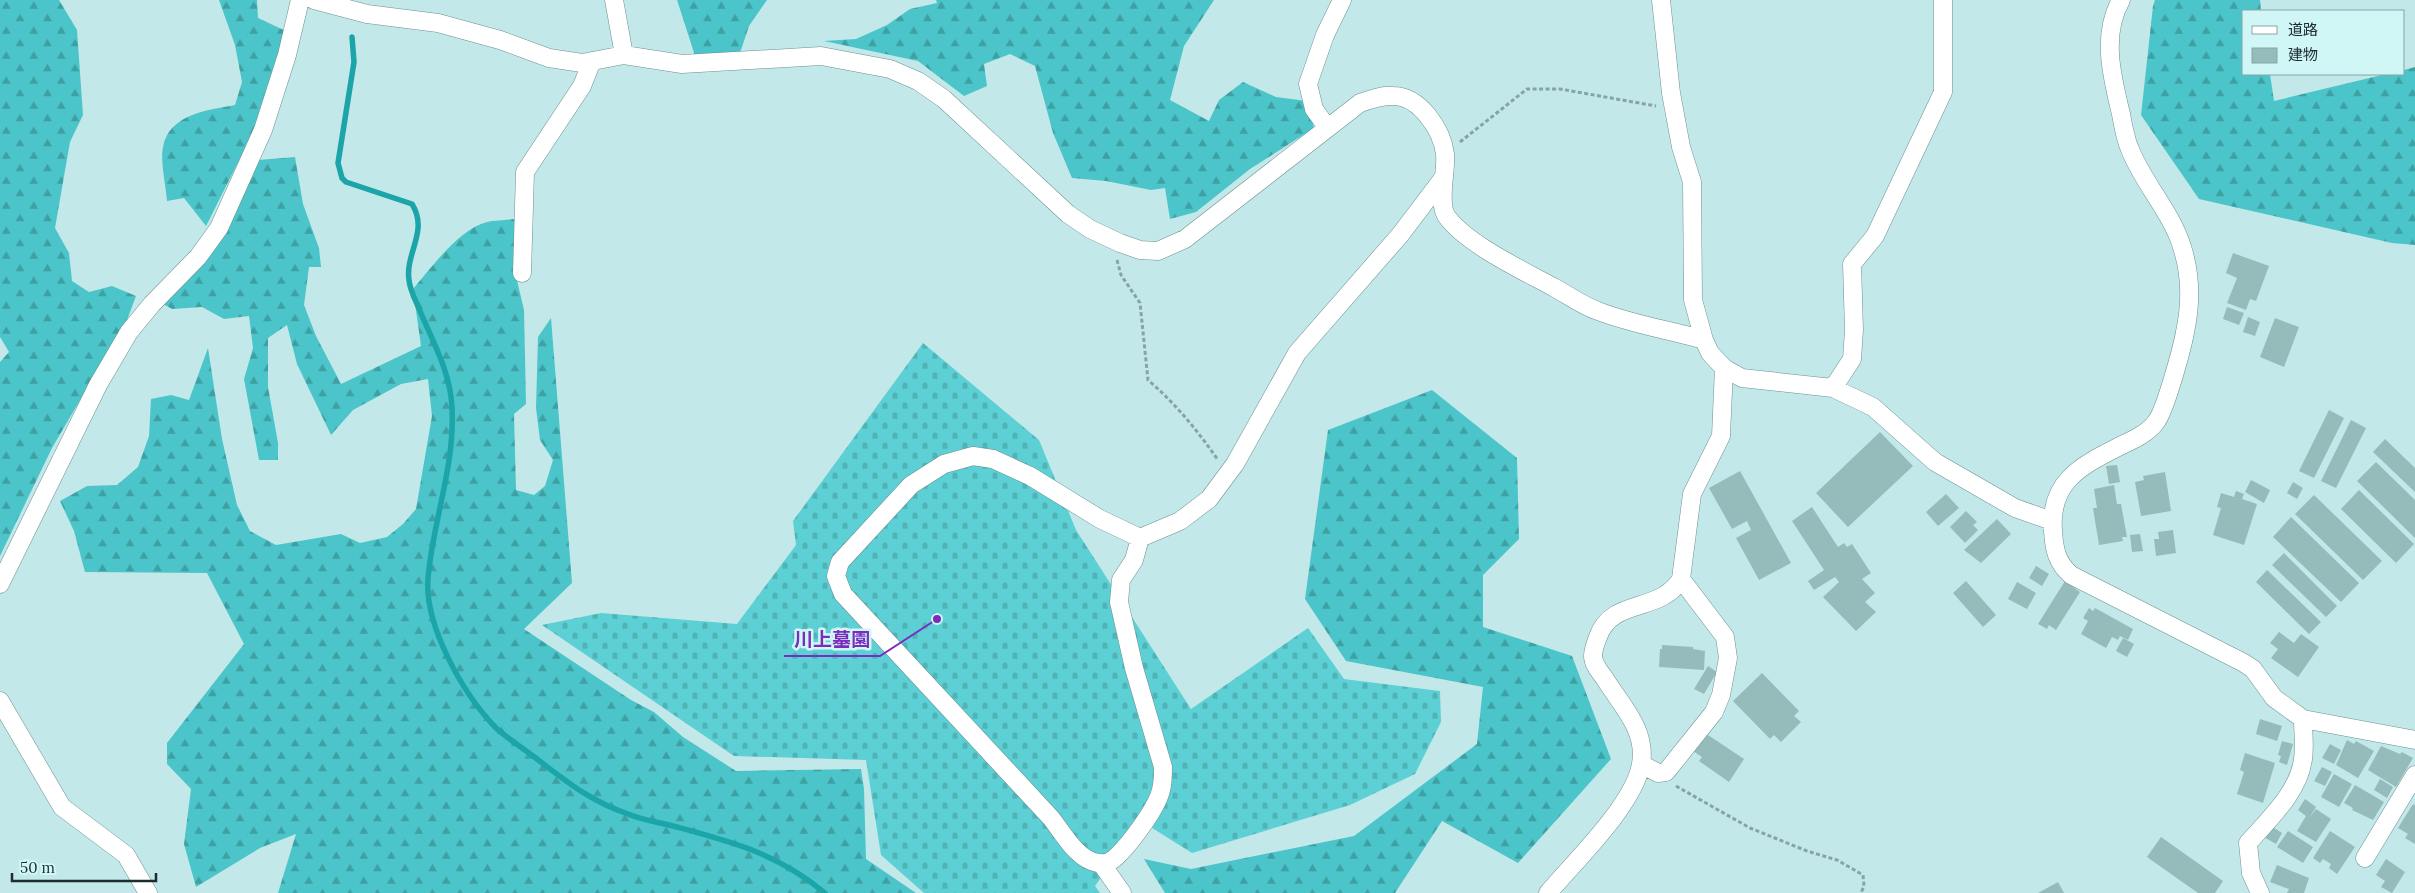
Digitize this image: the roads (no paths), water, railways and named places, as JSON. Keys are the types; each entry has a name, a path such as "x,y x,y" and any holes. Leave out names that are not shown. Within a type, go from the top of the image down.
{"street":[{"path":"0,584 98,385 129,332 152,304 198,257 219,228 263,130 287,55 300,0"},
{"path":"314,0 367,14 438,22 500,40 549,58 582,63 624,55 682,64 821,56 872,65 904,74 938,94 965,116 1068,214 1112,240 1140,250 1158,250 1185,238 1360,103 1378,97 1395,95 1411,102 1428,114 1437,131 1445,154 1444,202 1446,217 1491,252 1597,311 1704,340"},
{"path":"614,0 624,55"},
{"path":"1327,127 1314,109 1308,84 1325,34 1342,0"},
{"path":"1661,0 1674,110 1681,147 1692,182 1693,300 1704,340 1710,353 1724,368 1742,378 1833,388 1873,407 1935,462 2015,508 2052,521"},
{"path":"1833,388 1852,359 1854,330 1852,264 1874,236 1944,92 1942,0"},
{"path":"2121,0 2109,38 2110,61 2116,95 2129,147 2182,246 2189,276 2190,309 2185,335 2157,422 2142,435 2083,464 2073,474 2058,496 2052,521 2054,548 2061,566 2071,575 2244,663 2253,669 2274,698 2303,720 2318,724 2394,734 2415,740"},
{"path":"522,273 526,172 582,86 592,61"},
{"path":"1140,538 1100,519 1030,476 994,459 973,456 944,464 911,485 840,562 836,576 843,594 1051,818 1074,848 1086,859 1101,863 1115,858 1131,839 1156,803 1163,779 1164,767 1134,668 1119,602 1121,580 1134,560 1140,538 1190,514 1209,499 1228,474 1297,353 1400,235 1444,177"},
{"path":"1548,893 1614,816 1631,791 1641,764 1641,748 1636,727 1626,708 1597,668 1593,657 1598,637 1606,622 1617,613 1661,599 1674,590 1681,579 1692,494 1721,436 1724,368"},
{"path":"1641,764 1658,773 1666,772 1714,712 1728,658 1725,636 1681,579"},
{"path":"0,701 62,806 126,855 148,893"},
{"path":"2260,893 2251,873 2248,843 2287,797 2297,779 2303,760 2303,720"},
{"path":"2365,858 2415,775"},
{"path":"1101,863 1122,893"}],"waterway":[{"path":"352,37 354,62 338,163 342,178 346,182 412,204 417,214 418,223 410,261 410,284 413,296 445,371 451,395 452,430 450,451 434,535 428,578 428,597 439,638 459,679 496,728 567,782 589,796 633,816 753,850 789,868 825,893"}],"place":[{"name":"川上墓園","path":"937,619"}]}
